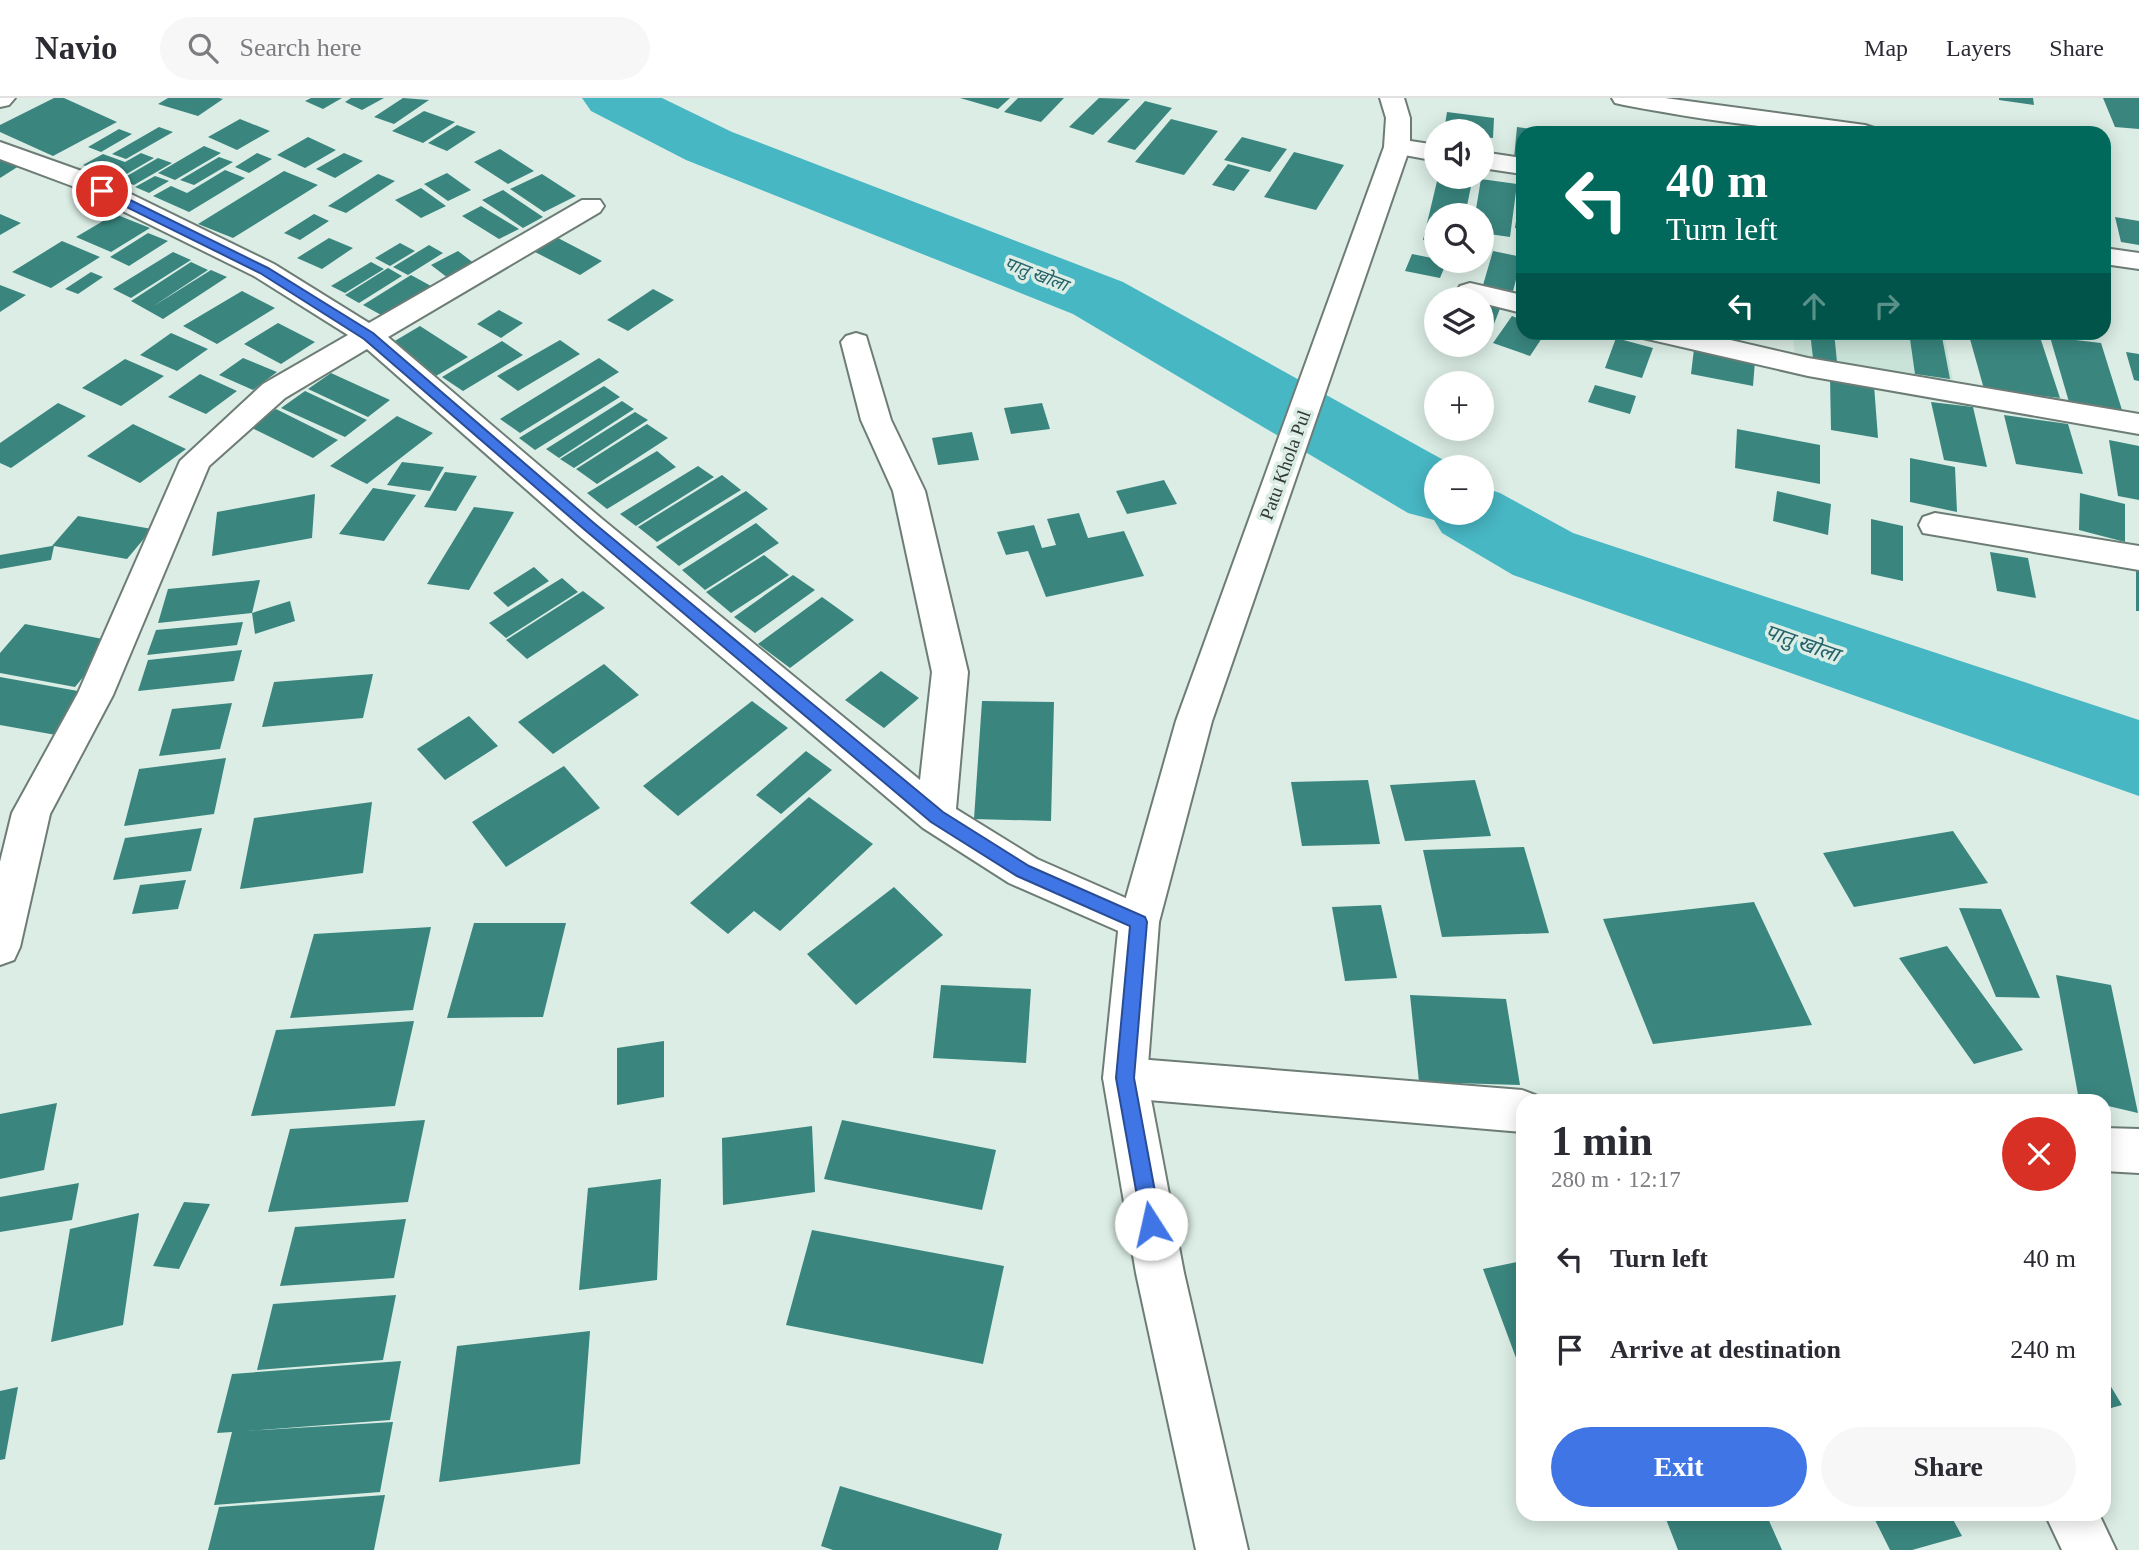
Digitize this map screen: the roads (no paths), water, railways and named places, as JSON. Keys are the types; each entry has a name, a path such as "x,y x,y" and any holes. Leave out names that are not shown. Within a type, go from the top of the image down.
{"street":[{"name":"Patu Khola Pul","path":"1223,1550 1160,1273 1125,1078 1139,922 1194,721 1397,147 1398,118 1392,98"},
{"path":"1624,98 1811,126"},
{"path":"1397,147 1424,151"},
{"path":"0,150 81,180 163,223 264,270 369,336 601,536 937,817 1023,871 1139,922"},
{"path":"1494,162 1516,165"},
{"path":"0,947 15,816 95,695 196,461 274,391 591,206"},
{"path":"2111,257 2139,261"},
{"path":"1494,297 1516,302"},
{"path":"1688,340 1808,367 2139,424"},
{"path":"856,342 876,420 909,491 950,673 939,769 937,817"},
{"path":"1935,525 2139,558"},
{"path":"1125,1078 1516,1111"},
{"path":"2111,1150 2139,1151"},
{"path":"2075,1521 2090,1550"}],"waterway":[{"name":"पातु खोला","path":"613,98 709,146 1098,298 1424,486"},
{"name":"पातु खोला","path":"1492,525 1543,554 2139,758"}]}
